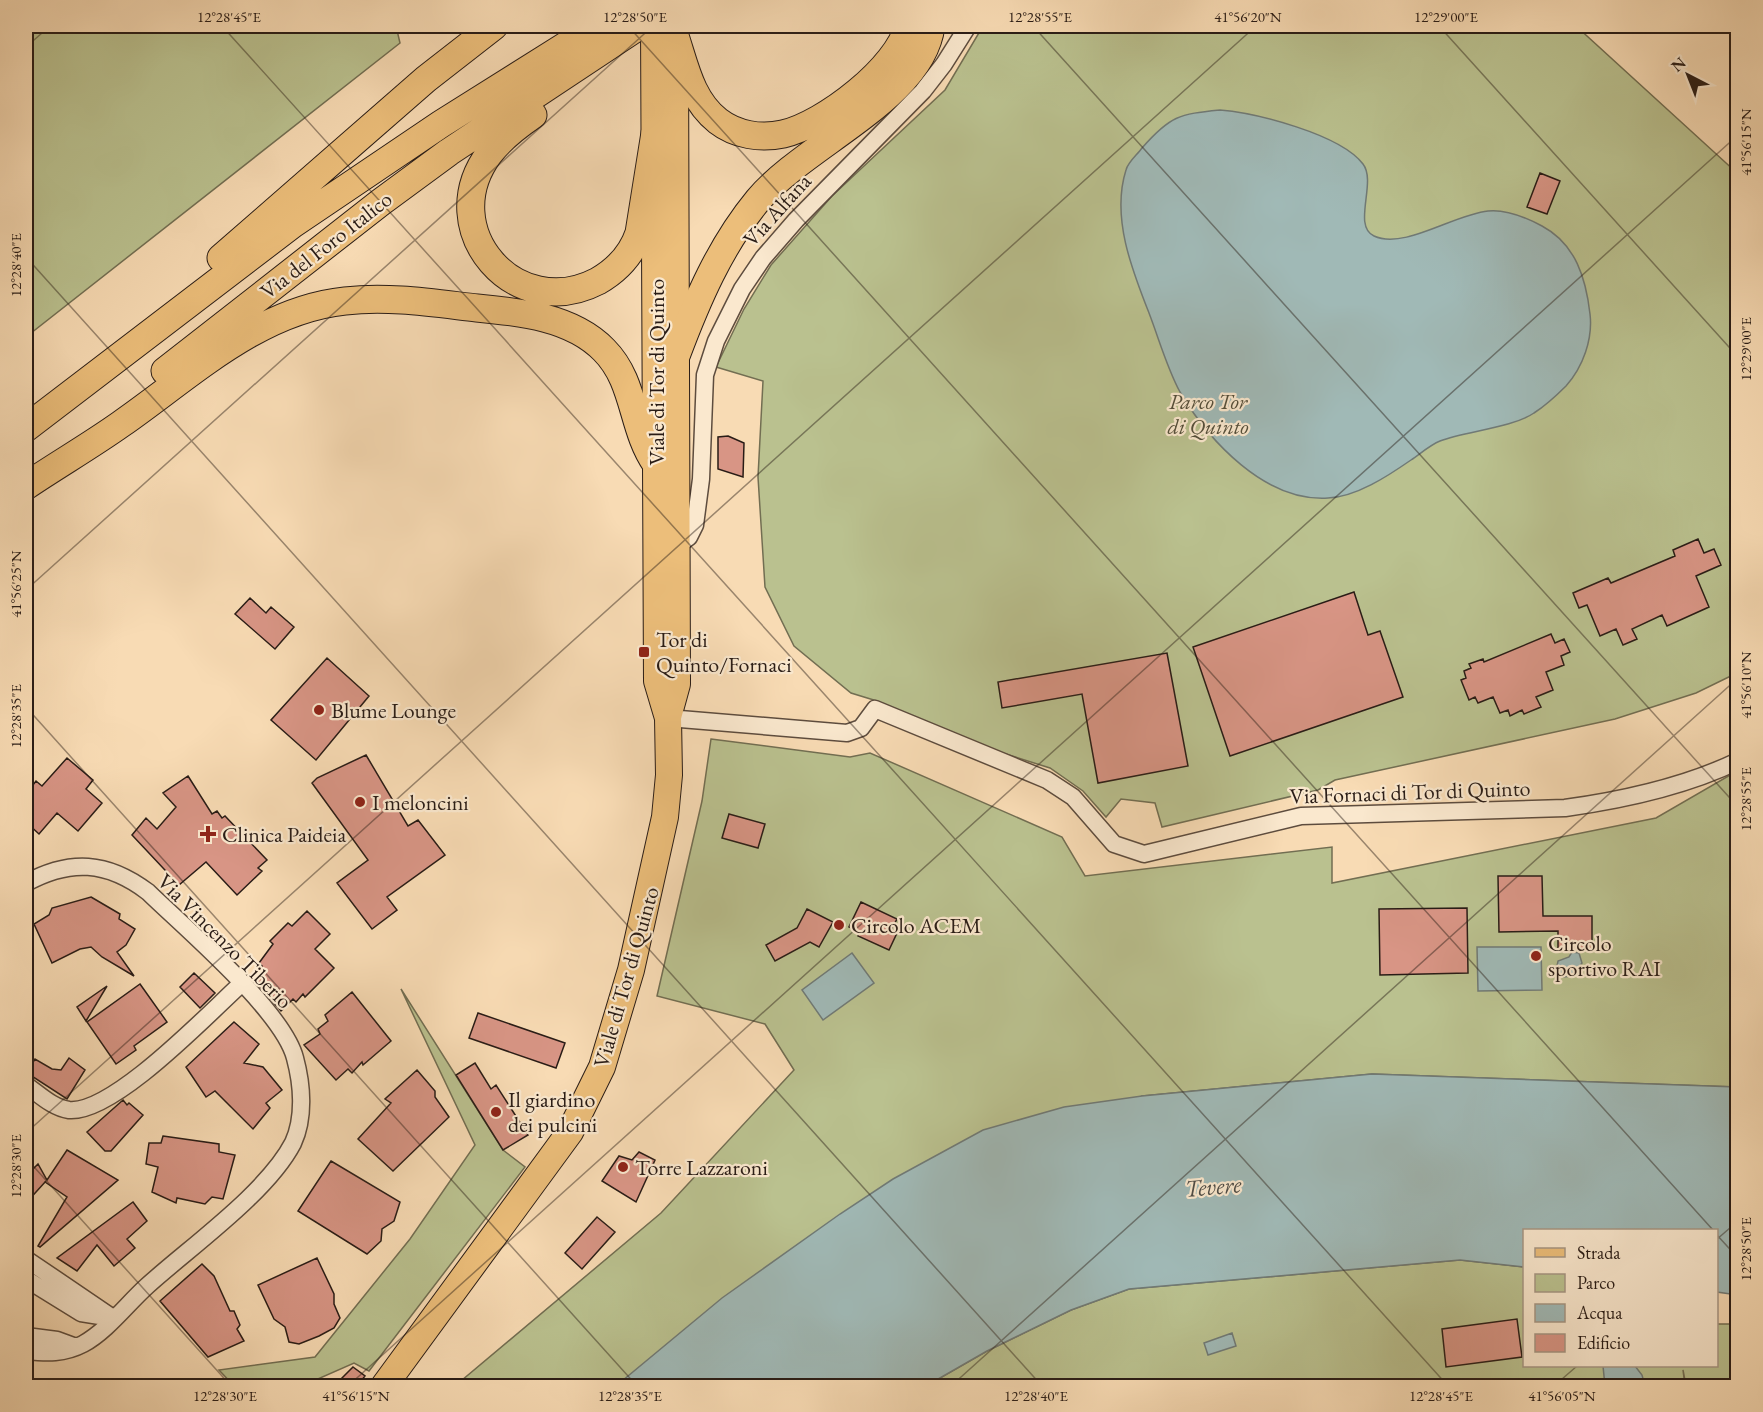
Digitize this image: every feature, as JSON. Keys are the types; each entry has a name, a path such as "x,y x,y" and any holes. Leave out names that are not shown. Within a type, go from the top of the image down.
{"highway":[{"path":"69,394 363,133 426,79 494,26"},
{"name":"Via del Foro Italico","path":"26,428 241,262 441,124 597,26"},
{"name":"Via del Foro Italico","path":"26,484 381,202 449,152 639,26"},
{"path":"668,29 694,92 707,111 720,123 740,133 771,136 806,125 863,87 896,55 908,26"},
{"path":"676,356 708,277 740,224 758,200 796,164 907,78 924,52 931,26"},
{"path":"584,61 558,92 493,149 477,178 471,202 472,225 481,248 496,267 515,283 553,293 587,286 613,271 634,247 639,233 655,133"},
{"path":"26,484 259,328 302,311 356,300 392,299 506,311 547,319 578,331 605,350 620,372 636,409 643,441 656,464"}],"main road":[{"name":"Viale di Tor di Quinto","path":"668,29 655,133 657,681 668,718"},
{"name":"Viale di Tor di Quinto","path":"384,1386 570,1132 596,1081 623,1001 658,853 667,797 668,718 677,684 676,356 668,29"}],"street":[{"name":"Via Alfana","path":"678,545 689,537 694,527 702,464 705,375 716,341 742,289 763,258 796,220 923,91 944,64 968,26"},
{"path":"676,485 690,480 702,464"},
{"name":"Via Fornaci di Tor di Quinto","path":"668,718 847,733 861,728 875,709 1047,780 1073,797 1114,844 1144,854 1301,816 1423,814 1590,805 1680,783 1737,761"},
{"name":"Via Vincenzo Tiberio","path":"26,883 54,870 80,865 96,867 133,882 148,892 274,1018 292,1050 300,1094 297,1133 282,1160 257,1190 93,1337 76,1347"},
{"path":"26,1085 66,1110 83,1110 95,1106 111,1098 241,984"},
{"path":"26,1259 113,1318"},
{"path":"26,1279 81,1312 113,1318"},
{"path":"26,1336 57,1340 76,1347"},
{"path":"26,1351 61,1353 76,1347"}],"green space":[{"path":"26,26 396,26 400,43 26,337"},
{"name":"Parco Tor di Quinto","path":"983,26 1576,26 1737,173 1737,673 1696,693 1615,719 1335,780 1318,790 1162,827 1155,803 1121,799 1106,817 1083,791 1050,768 993,750 877,701 851,693 794,646 765,587 758,477 763,381 716,367 744,309 771,265 832,196 945,90"},
{"path":"711,739 850,757 870,753 1062,837 1085,876 1332,847 1332,883 1656,818 1737,771 1737,1087 1372,1074 1142,1096 618,1386 455,1386 661,1213 794,1070 765,1024 657,996 702,801"},
{"path":"401,989 503,1150 525,1167 369,1371 354,1363 302,1386 234,1386 219,1370 315,1357 410,1239 475,1145"},
{"path":"1460,1260 1523,1267 1523,1367 1718,1367 1718,1324 1737,1324 1737,1386 1686,1386 1683,1370 1685,1386 926,1386 987,1351 1071,1310 1129,1289"}],"water":[{"path":"1220,110 1275,120 1336,143 1352,153 1363,164 1367,172 1365,223 1368,231 1374,236 1386,239 1415,235 1460,218 1488,211 1523,217 1554,234 1571,253 1582,276 1591,323 1586,352 1566,386 1547,404 1525,418 1440,441 1382,479 1361,490 1339,497 1305,497 1282,490 1241,465 1206,430 1175,383 1136,279 1122,225 1122,188 1127,167 1133,159 1168,123 1185,115"},
{"path":"1477,947 1541,947 1542,990 1478,991"},
{"path":"1572,952 1579,953 1582,963 1572,976 1563,977 1556,971 1558,961 1569,957"},
{"path":"852,953 874,983 823,1020 802,990"},
{"name":"Tevere","path":"1372,1074 1737,1087 1737,1295 1718,1292 1718,1229 1523,1229 1523,1267 1460,1260 1129,1289 1071,1310 987,1351 926,1386 616,1386 722,1298 893,1179 983,1130 1064,1107 1142,1096"},
{"path":"1232,1333 1236,1346 1208,1355 1204,1343"},
{"path":"1603,1367 1636,1367 1642,1375 1645,1386 1605,1386"}],"building":[{"path":"1540,173 1560,181 1547,214 1527,207"},
{"path":"728,436 744,443 743,477 718,469 718,437"},
{"path":"1698,539 1704,553 1714,549 1721,565 1696,576 1709,607 1667,626 1662,615 1632,629 1637,639 1623,645 1616,629 1600,636 1587,605 1579,608 1573,593 1608,578 1611,583 1675,556 1673,550"},
{"path":"1354,592 1368,635 1380,631 1403,697 1230,756 1193,647"},
{"path":"250,598 266,613 271,607 294,627 275,649 235,614"},
{"path":"1551,634 1555,643 1564,639 1570,652 1561,656 1564,665 1546,672 1553,690 1536,697 1541,707 1524,714 1522,710 1510,716 1508,710 1500,713 1493,697 1478,703 1475,697 1469,700 1461,680 1466,678 1464,671 1471,668 1469,664 1483,659 1484,662"},
{"path":"1167,653 1188,766 1098,783 1082,694 1002,708 998,682"},
{"name":"Blume Lounge","path":"327,658 369,696 316,760 271,720"},
{"name":"I meloncini","path":"366,755 408,826 418,820 445,855 387,897 397,910 372,929 337,883 368,860 312,783 317,778"},
{"path":"67,758 93,780 86,789 102,803 78,831 57,813 39,834 26,822 26,794 36,781 42,786"},
{"name":"Clinica Paideia","path":"188,776 212,814 217,811 222,818 225,816 267,860 258,868 262,871 237,895 206,862 179,885 132,835 146,818 157,829 176,807 163,793"},
{"path":"729,814 765,824 758,848 722,838"},
{"path":"1498,876 1542,876 1543,916 1592,916 1592,950 1558,950 1558,931 1499,932"},
{"path":"91,897 120,914 119,919 135,929 126,945 117,952 134,976 102,957 91,947 80,949 52,963 34,924 49,915 52,908"},
{"path":"861,902 897,919 891,930 897,933 889,950 858,936 860,932 849,927"},
{"path":"1467,908 1468,973 1380,975 1379,909"},
{"path":"807,909 833,922 819,947 810,942 775,961 766,945 797,928"},
{"path":"307,911 330,934 315,949 334,968 305,997 303,994 296,1002 293,999 281,1011 251,977 262,966 259,963 273,944 270,941 288,923 292,926"},
{"path":"194,973 215,993 200,1008 180,987"},
{"path":"140,984 167,1022 134,1046 136,1050 116,1064 87,1022"},
{"path":"107,986 86,1021 77,1007"},
{"path":"352,992 391,1041 363,1065 362,1062 352,1073 348,1069 336,1080 304,1045 320,1034 318,1029 328,1021 325,1015"},
{"path":"478,1013 565,1043 556,1068 469,1038"},
{"path":"234,1022 259,1044 244,1063 263,1067 282,1090 266,1103 270,1108 253,1129 215,1091 206,1097 186,1067"},
{"path":"69,1058 85,1070 67,1099 27,1073 35,1059 52,1069 61,1070"},
{"name":"Il giardino dei pulcini","path":"475,1063 491,1089 496,1085 528,1135 503,1150 456,1075"},
{"path":"417,1070 435,1091 435,1097 449,1117 393,1171 358,1139 391,1103 385,1099"},
{"path":"123,1100 143,1115 111,1151 105,1151 87,1132"},
{"path":"163,1136 219,1144 219,1152 235,1155 223,1199 212,1197 205,1204 177,1198 176,1203 152,1192 158,1167 146,1164 149,1143 161,1143"},
{"path":"67,1150 118,1180 40,1247 38,1246 67,1197 45,1182 26,1203 26,1176 38,1164 47,1180"},
{"path":"639,1152 655,1160 636,1202 602,1181 619,1156 632,1160"},
{"path":"331,1161 400,1202 394,1221 382,1229 381,1241 367,1254 298,1211"},
{"path":"133,1202 147,1221 127,1239 135,1248 114,1266 97,1245 77,1271 57,1258"},
{"path":"597,1217 615,1232 582,1269 565,1253"},
{"path":"317,1258 334,1294 334,1304 340,1318 334,1328 319,1336 299,1344 289,1342 285,1327 274,1319 258,1285"},
{"path":"202,1264 214,1276 230,1311 234,1311 240,1325 237,1329 244,1341 208,1357 160,1301"},
{"path":"1517,1319 1522,1357 1446,1367 1442,1329"},
{"path":"353,1367 365,1376 357,1386 334,1386"}],"place":[{"name":"Tor di Quinto/Fornaci","path":"644,652"},
{"name":"Blume Lounge","path":"319,710"},
{"name":"I meloncini","path":"360,802"},
{"name":"Clinica Paideia","path":"208,834"},
{"name":"Circolo ACEM","path":"839,925"},
{"name":"Circolo sportivo RAI","path":"1536,956"},
{"name":"Il giardino dei pulcini","path":"496,1112"},
{"name":"Torre Lazzaroni","path":"623,1167"}]}
